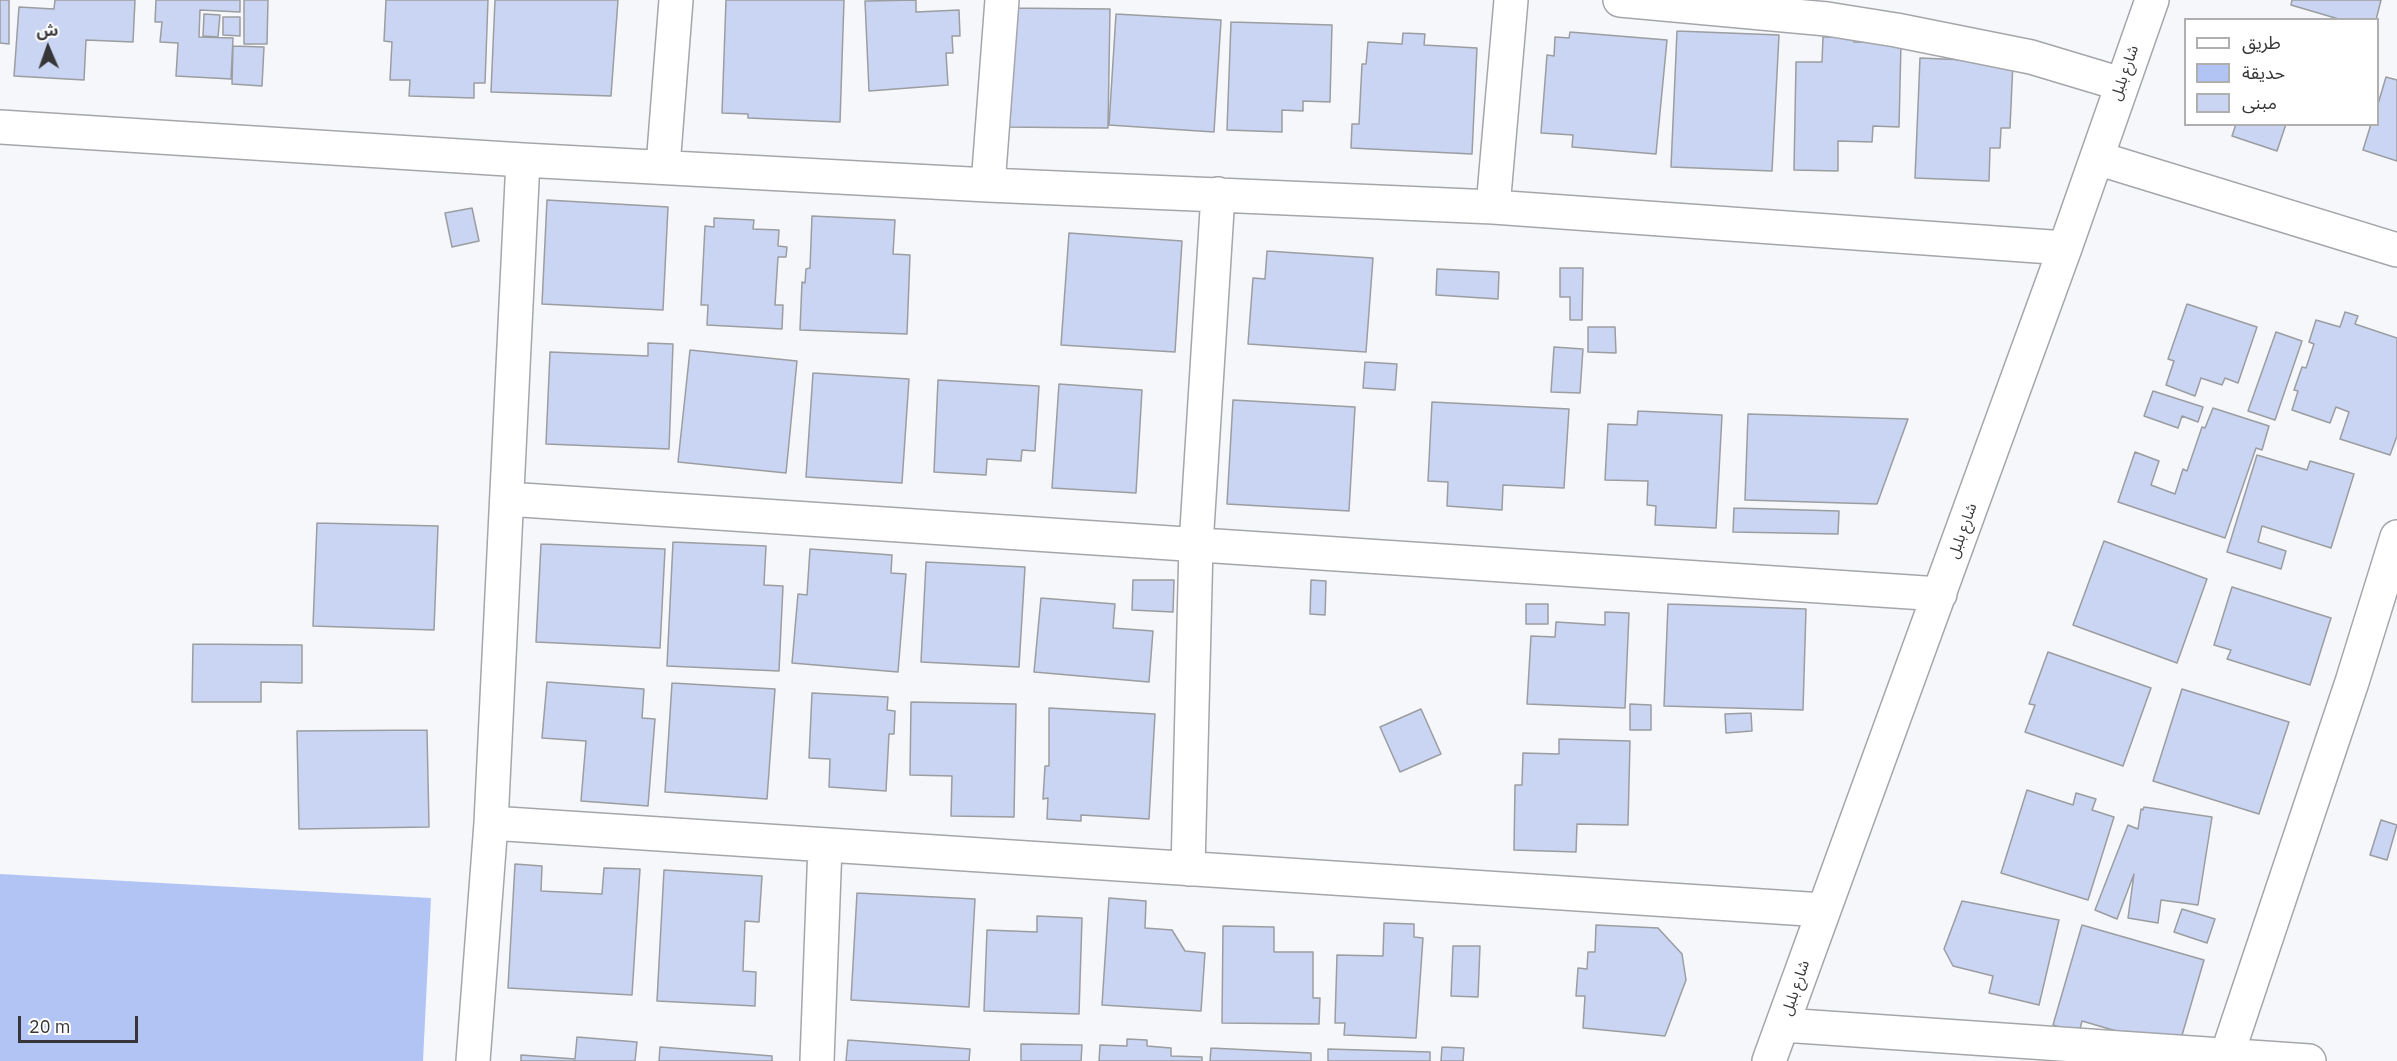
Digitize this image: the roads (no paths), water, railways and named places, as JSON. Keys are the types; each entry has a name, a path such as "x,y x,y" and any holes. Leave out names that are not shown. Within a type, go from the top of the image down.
{"street":[{"path":"663,166 676,0"},
{"path":"988,185 1002,0"},
{"path":"1492,207 1510,0"},
{"path":"1620,0 1827,19 1896,30 2031,57 2121,84"},
{"name":"شارع بلبل","path":"1770,1061 2065,248 2152,0"},
{"path":"0,127 523,160 988,185 1492,207 2065,248"},
{"path":"2097,158 2397,250"},
{"path":"473,1061 491,823 523,160"},
{"path":"1188,869 1196,545 1218,194"},
{"path":"507,499 1940,594"},
{"path":"2227,1055 2352,682 2386,610 2397,537"},
{"path":"491,823 1823,910"},
{"path":"817,1061 825,845"},
{"path":"1783,1025 2309,1061"}]}
